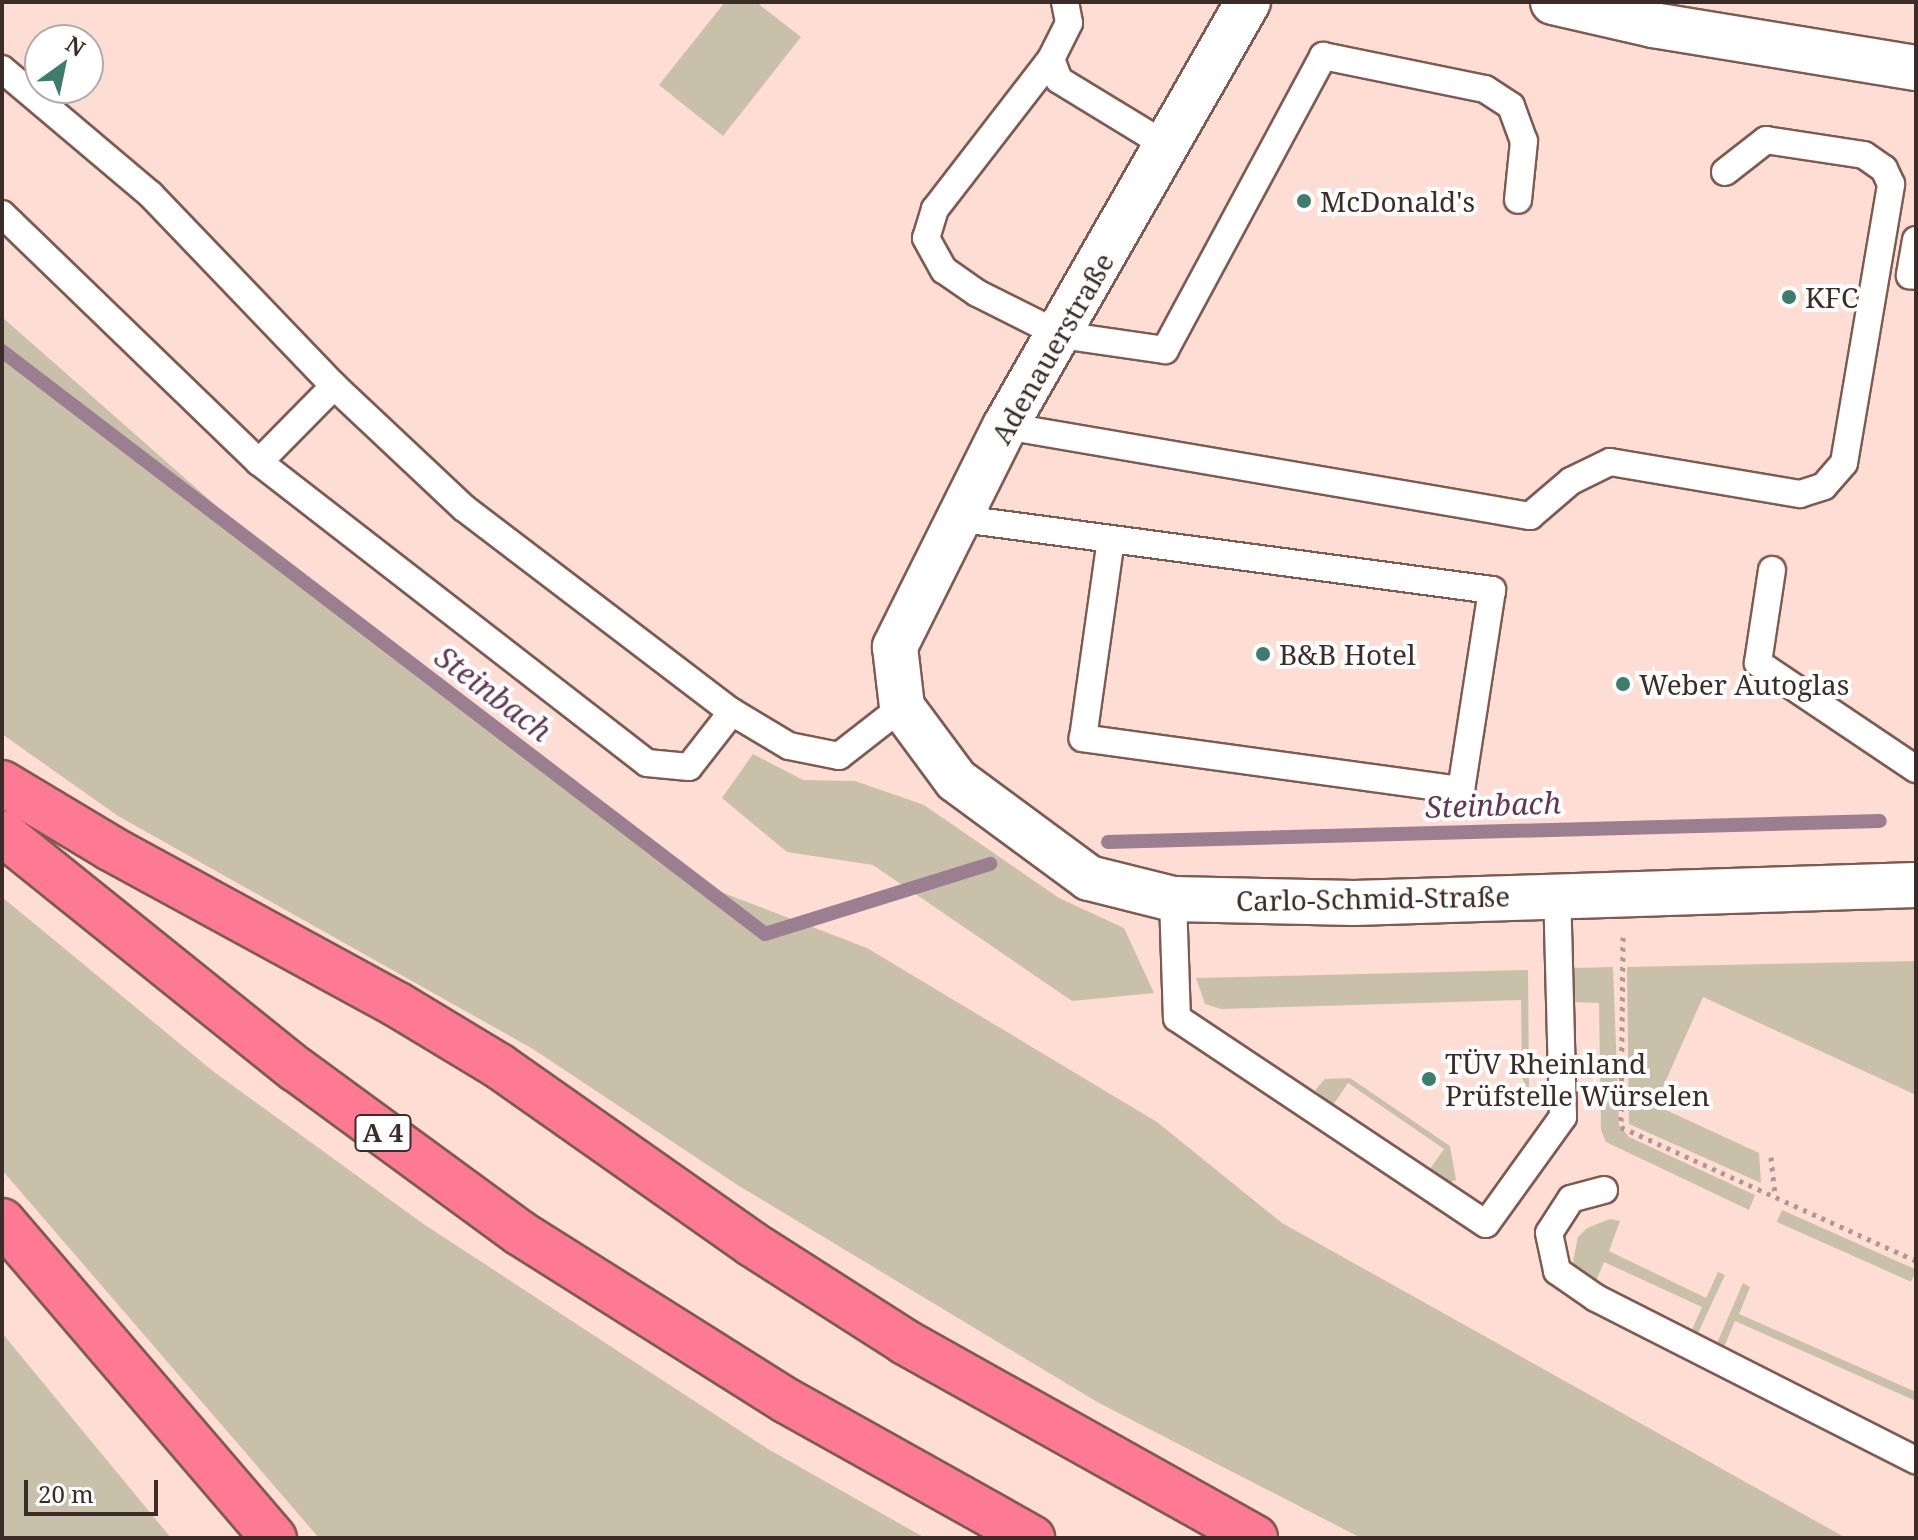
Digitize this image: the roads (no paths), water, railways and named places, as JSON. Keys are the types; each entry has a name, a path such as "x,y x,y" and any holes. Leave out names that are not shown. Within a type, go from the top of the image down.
{"highway":[{"path":"2,783 110,848 398,1005 499,1066 752,1244 905,1342 1255,1538"},
{"name":"A 4","path":"2,833 296,1069 520,1233 787,1401 1032,1538"},
{"path":"2,1221 274,1538"}],"street":[{"name":"Adenauerstraße","path":"902,707 895,647 955,518 1248,2"},
{"path":"1553,2 1653,25 1916,68"},
{"name":"Carlo-Schmid-Straße","path":"902,707 956,780 1089,878 1173,899 1354,903 1916,885"}],"lane":[{"path":"1065,2 1069,23 1051,59 935,209 926,238 944,270 977,293 1061,335 1165,350 1323,56 1485,89 1511,106 1524,141 1518,200"},
{"path":"1051,59 1059,80 1167,146"},
{"path":"2,69 150,194 334,386 464,508 732,712 789,746 839,756 902,707"},
{"path":"1005,426 1530,516 1571,481 1610,462 1800,494 1824,486 1844,463 1891,184 1884,169 1864,155 1766,140 1725,172"},
{"path":"2,214 259,462 647,763 689,767 732,712"},
{"path":"1916,240 1910,275 1916,276"},
{"path":"259,462 334,386"},
{"path":"955,518 1492,590 1461,790 1083,738 1111,540"},
{"path":"1772,570 1758,663 1916,769"},
{"path":"1173,899 1177,1018 1486,1224 1563,1117 1557,895"},
{"path":"1604,1190 1571,1199 1549,1233 1557,1271 1596,1298 1916,1460"}],"waterway":[{"name":"Steinbach","path":"2,351 765,934 990,864"},
{"name":"Steinbach","path":"1108,842 1880,821"}],"place":[{"name":"McDonald's","path":"1304,201"},
{"name":"KFC","path":"1789,297"},
{"name":"B&B Hotel","path":"1263,654"},
{"name":"Weber Autoglas","path":"1623,684"},
{"name":"TÜV Rheinland Prüfstelle Würselen","path":"1429,1079"}]}
